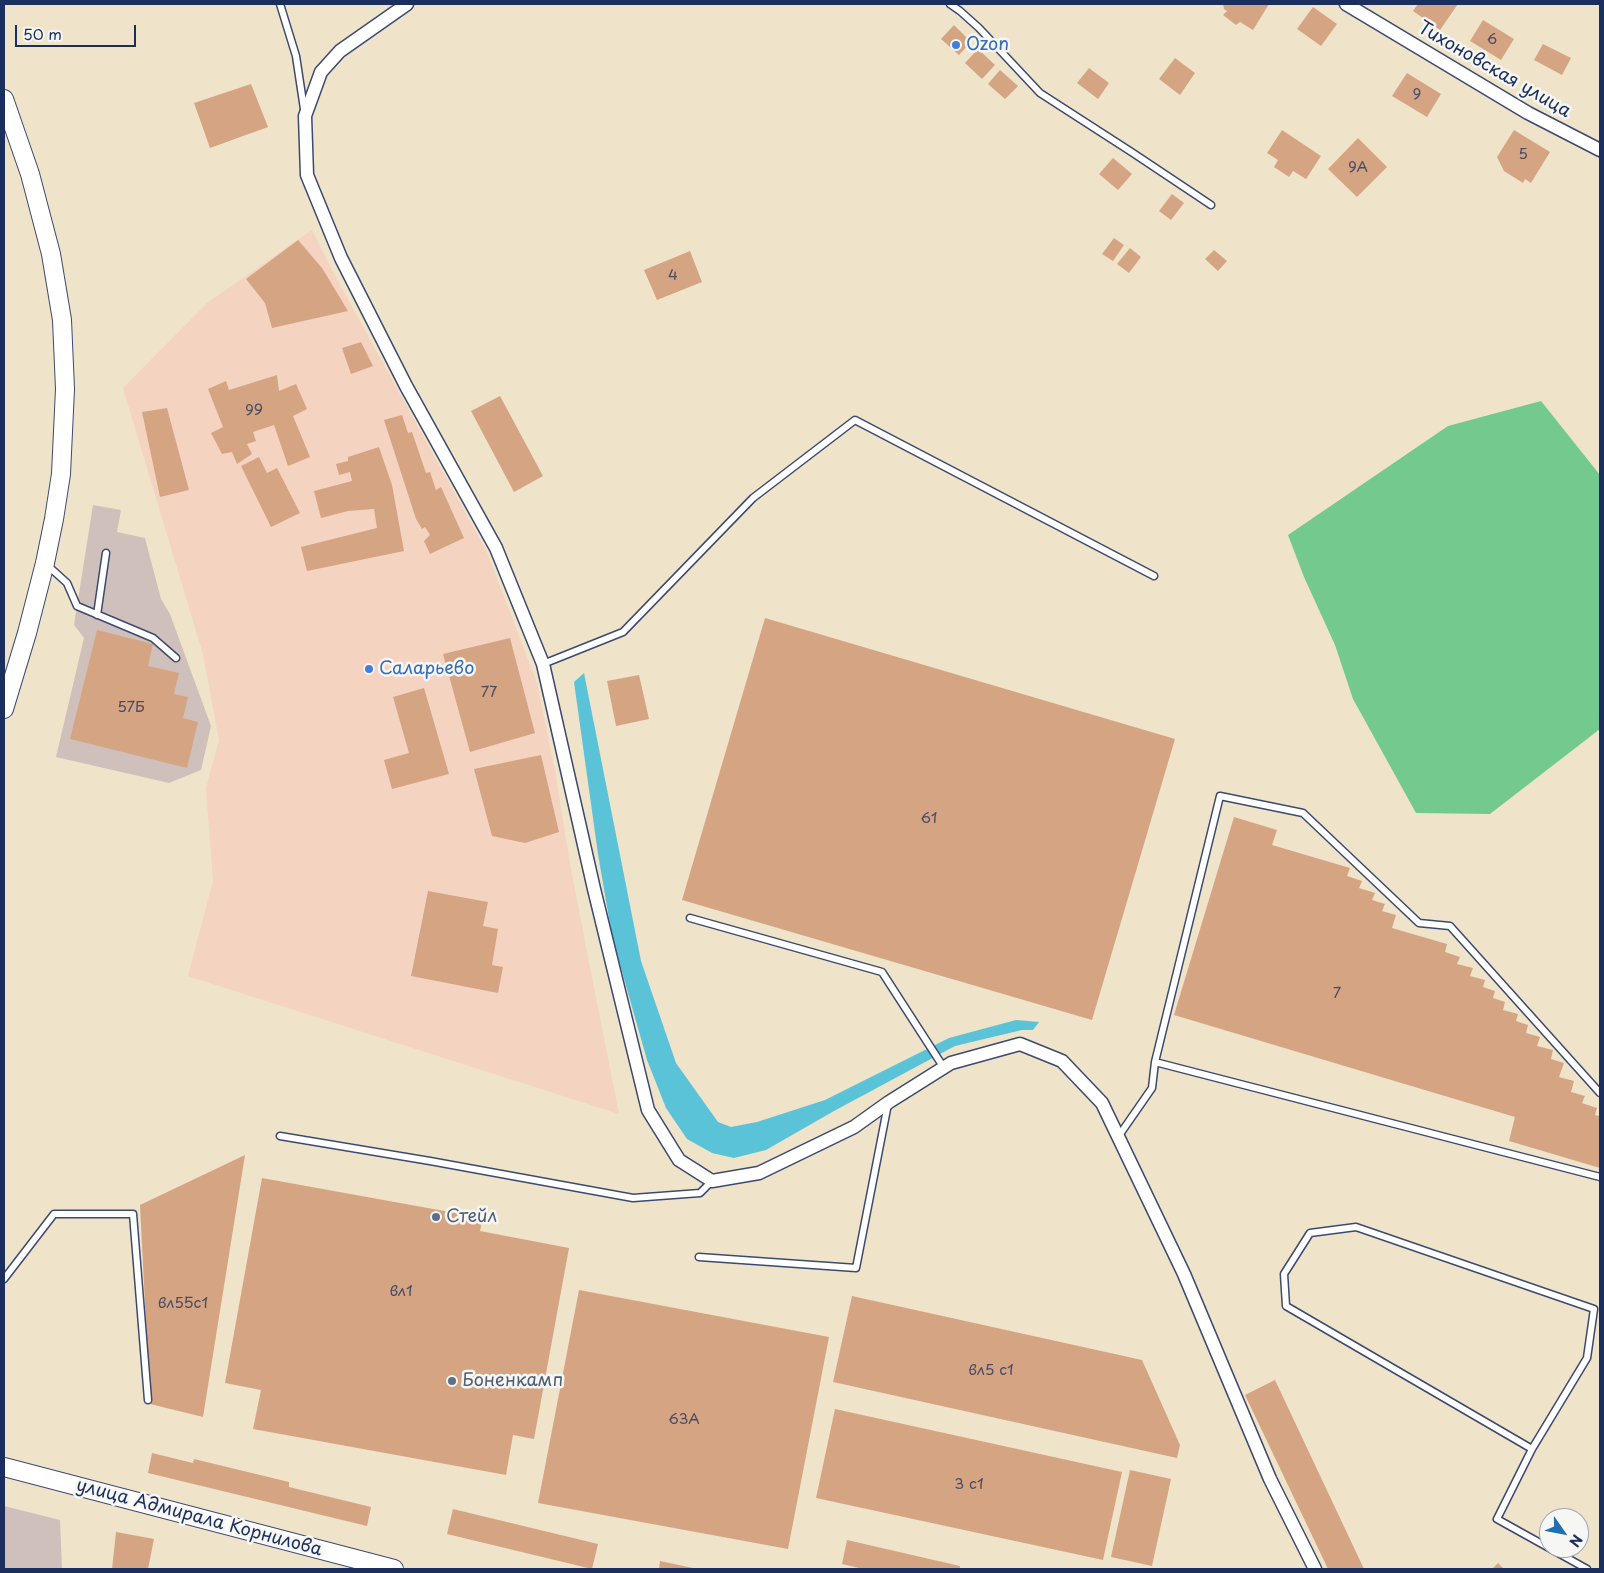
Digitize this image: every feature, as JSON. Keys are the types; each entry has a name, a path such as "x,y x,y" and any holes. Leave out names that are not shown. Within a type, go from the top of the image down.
{"main road":[{"path":"4,99 21,144 51,254 62,320 65,388 62,474 54,519 45,563 4,709"},
{"name":"улица Адмирала Корнилова","path":"4,1467 394,1569"}],"street":[{"path":"407,4 340,51 321,72 305,116 307,175 341,258 406,386 496,548 544,664 594,889 648,1110 679,1160 712,1181 759,1173 854,1127 888,1102 951,1063 1020,1044 1062,1061 1102,1103 1184,1274 1270,1480 1315,1569"},
{"name":"Тихоновская улица","path":"1346,4 1528,113 1600,150"}],"lane":[{"path":"280,4 296,56 305,116"},
{"path":"950,4 979,28 1040,93 1211,205"},
{"path":"544,664 623,632 753,498 855,420 1154,576"},
{"path":"97,615 106,553"},
{"path":"45,563 67,583 77,606 153,638 176,658"},
{"path":"1118,1137 1152,1088 1155,1062 1220,796 1303,813 1419,923 1450,926 1600,1093"},
{"path":"690,918 882,972 944,1068"},
{"path":"1155,1062 1600,1177"},
{"path":"700,1257 856,1268 888,1102"},
{"path":"280,1136 633,1198 700,1193 712,1181"},
{"path":"4,1279 54,1214 133,1214 148,1400"},
{"path":"1532,1449 1286,1306 1284,1274 1310,1233 1356,1227 1594,1309 1587,1358 1532,1449 1497,1520 1587,1569"}],"shaded area":[{"name":"Саларьево","path":"312,230 334,274 487,552 537,683 555,771 571,870 619,1114 188,976 213,881 206,788 219,740 203,654 123,388 207,303"},
{"path":"93,505 121,510 117,532 145,538 161,599 170,614 211,726 201,770 169,783 56,757 84,638 74,625"},
{"path":"4,1506 60,1520 62,1569 4,1569"}],"green space":[{"path":"1541,401 1600,475 1600,729 1490,814 1416,813 1353,699 1335,645 1304,577 1288,535 1448,426"}],"water":[{"path":"584,673 641,961 676,1063 718,1122 731,1127 757,1122 825,1100 949,1038 1016,1020 1039,1022 1033,1030 1022,1030 955,1046 766,1150 734,1158 712,1153 687,1139 666,1108 647,1060 612,936 598,854 574,682"}],"building":[{"path":"1223,4 1269,4 1253,30 1240,22 1236,25 1223,15 1227,11 1224,9"},
{"path":"1418,4 1458,4 1440,30 1413,11"},
{"path":"1313,7 1337,24 1321,46 1297,29"},
{"path":"1483,20 1514,39 1501,60 1470,41"},
{"path":"954,25 971,42 959,55 941,39"},
{"path":"1543,44 1571,58 1562,75 1534,60"},
{"path":"978,49 995,65 982,79 965,63"},
{"path":"1175,58 1195,73 1180,95 1159,79"},
{"path":"1089,68 1109,83 1098,99 1077,83"},
{"path":"1000,70 1018,86 1005,99 988,84"},
{"path":"1407,73 1441,94 1427,117 1392,96"},
{"path":"251,84 268,127 210,148 194,103"},
{"path":"1282,130 1321,156 1306,179 1293,171 1289,177 1274,167 1278,160 1267,153"},
{"path":"1514,130 1550,152 1531,183 1525,179 1523,183 1504,171 1497,157"},
{"path":"1358,138 1387,167 1357,197 1328,169"},
{"path":"1113,158 1132,174 1118,190 1099,174"},
{"path":"1172,194 1184,203 1171,220 1159,211"},
{"path":"1114,238 1124,245 1113,261 1102,254"},
{"path":"298,240 322,268 348,311 272,328 265,303 246,279"},
{"path":"1130,248 1141,257 1129,273 1117,264"},
{"path":"1214,250 1227,261 1218,271 1205,259"},
{"path":"690,251 702,282 657,300 644,270"},
{"path":"361,342 373,366 351,374 342,348"},
{"path":"277,375 279,391 296,384 307,409 293,416 310,457 288,466 274,425 253,432 256,441 247,444 252,454 237,464 232,452 222,454 211,433 223,427 208,389 226,381 229,390"},
{"path":"500,396 543,476 514,492 471,411"},
{"path":"167,408 189,490 160,497 142,412"},
{"path":"402,415 408,433 412,432 426,473 430,472 436,490 441,487 464,538 430,554 424,541 430,535 425,527 422,529 416,519 384,420"},
{"path":"379,447 392,485 404,551 307,571 301,547 377,528 374,509 348,511 321,518 314,491 352,481 350,472 339,475 336,464 348,461 348,457"},
{"path":"259,457 267,473 277,468 300,513 271,527 241,466"},
{"path":"765,618 1175,739 1092,1020 682,900"},
{"path":"97,630 153,644 148,666 179,673 174,694 188,697 183,718 198,722 187,768 70,739"},
{"path":"510,638 535,733 470,752 443,654"},
{"path":"639,675 649,719 616,726 607,681"},
{"path":"424,688 449,774 392,789 384,760 409,753 393,697"},
{"path":"541,755 559,832 525,843 492,836 474,769"},
{"path":"1234,817 1277,830 1272,845 1350,868 1347,876 1362,881 1359,888 1375,893 1372,900 1385,904 1382,911 1396,915 1392,928 1447,944 1445,952 1460,957 1457,964 1473,968 1470,976 1485,980 1483,987 1495,991 1493,998 1505,1002 1503,1010 1518,1014 1516,1021 1528,1025 1526,1033 1540,1037 1537,1046 1553,1050 1551,1059 1564,1063 1559,1077 1574,1081 1571,1092 1585,1096 1582,1103 1597,1108 1595,1115 1600,1116 1600,1168 1509,1141 1515,1117 1174,1015"},
{"path":"428,891 488,902 483,926 498,929 492,965 503,967 498,993 411,976"},
{"path":"245,1155 203,1417 150,1404 140,1205"},
{"path":"262,1178 483,1218 480,1231 569,1248 534,1439 513,1435 506,1475 253,1429 261,1390 225,1383"},
{"path":"579,1290 829,1337 788,1549 538,1503"},
{"path":"852,1296 1142,1360 1180,1445 1177,1458 833,1382"},
{"path":"1275,1380 1364,1569 1328,1569 1245,1395"},
{"path":"835,1409 1122,1472 1103,1560 816,1498"},
{"path":"152,1453 193,1463 194,1459 289,1482 289,1487 371,1507 367,1526 148,1473"},
{"path":"1130,1470 1171,1479 1152,1566 1111,1557"},
{"path":"453,1509 598,1544 592,1569 447,1534"},
{"path":"116,1532 154,1539 148,1569 112,1569"},
{"path":"847,1540 960,1566 960,1569 863,1569 842,1564"},
{"path":"660,1561 693,1568 693,1569 659,1569"},
{"path":"1498,1563 1504,1569 1492,1569"}],"place":[{"name":"Ozon","path":"956,45"},
{"name":"Саларьево","path":"369,669"},
{"name":"Стейл","path":"436,1217"},
{"name":"Боненкамп","path":"452,1381"}]}
